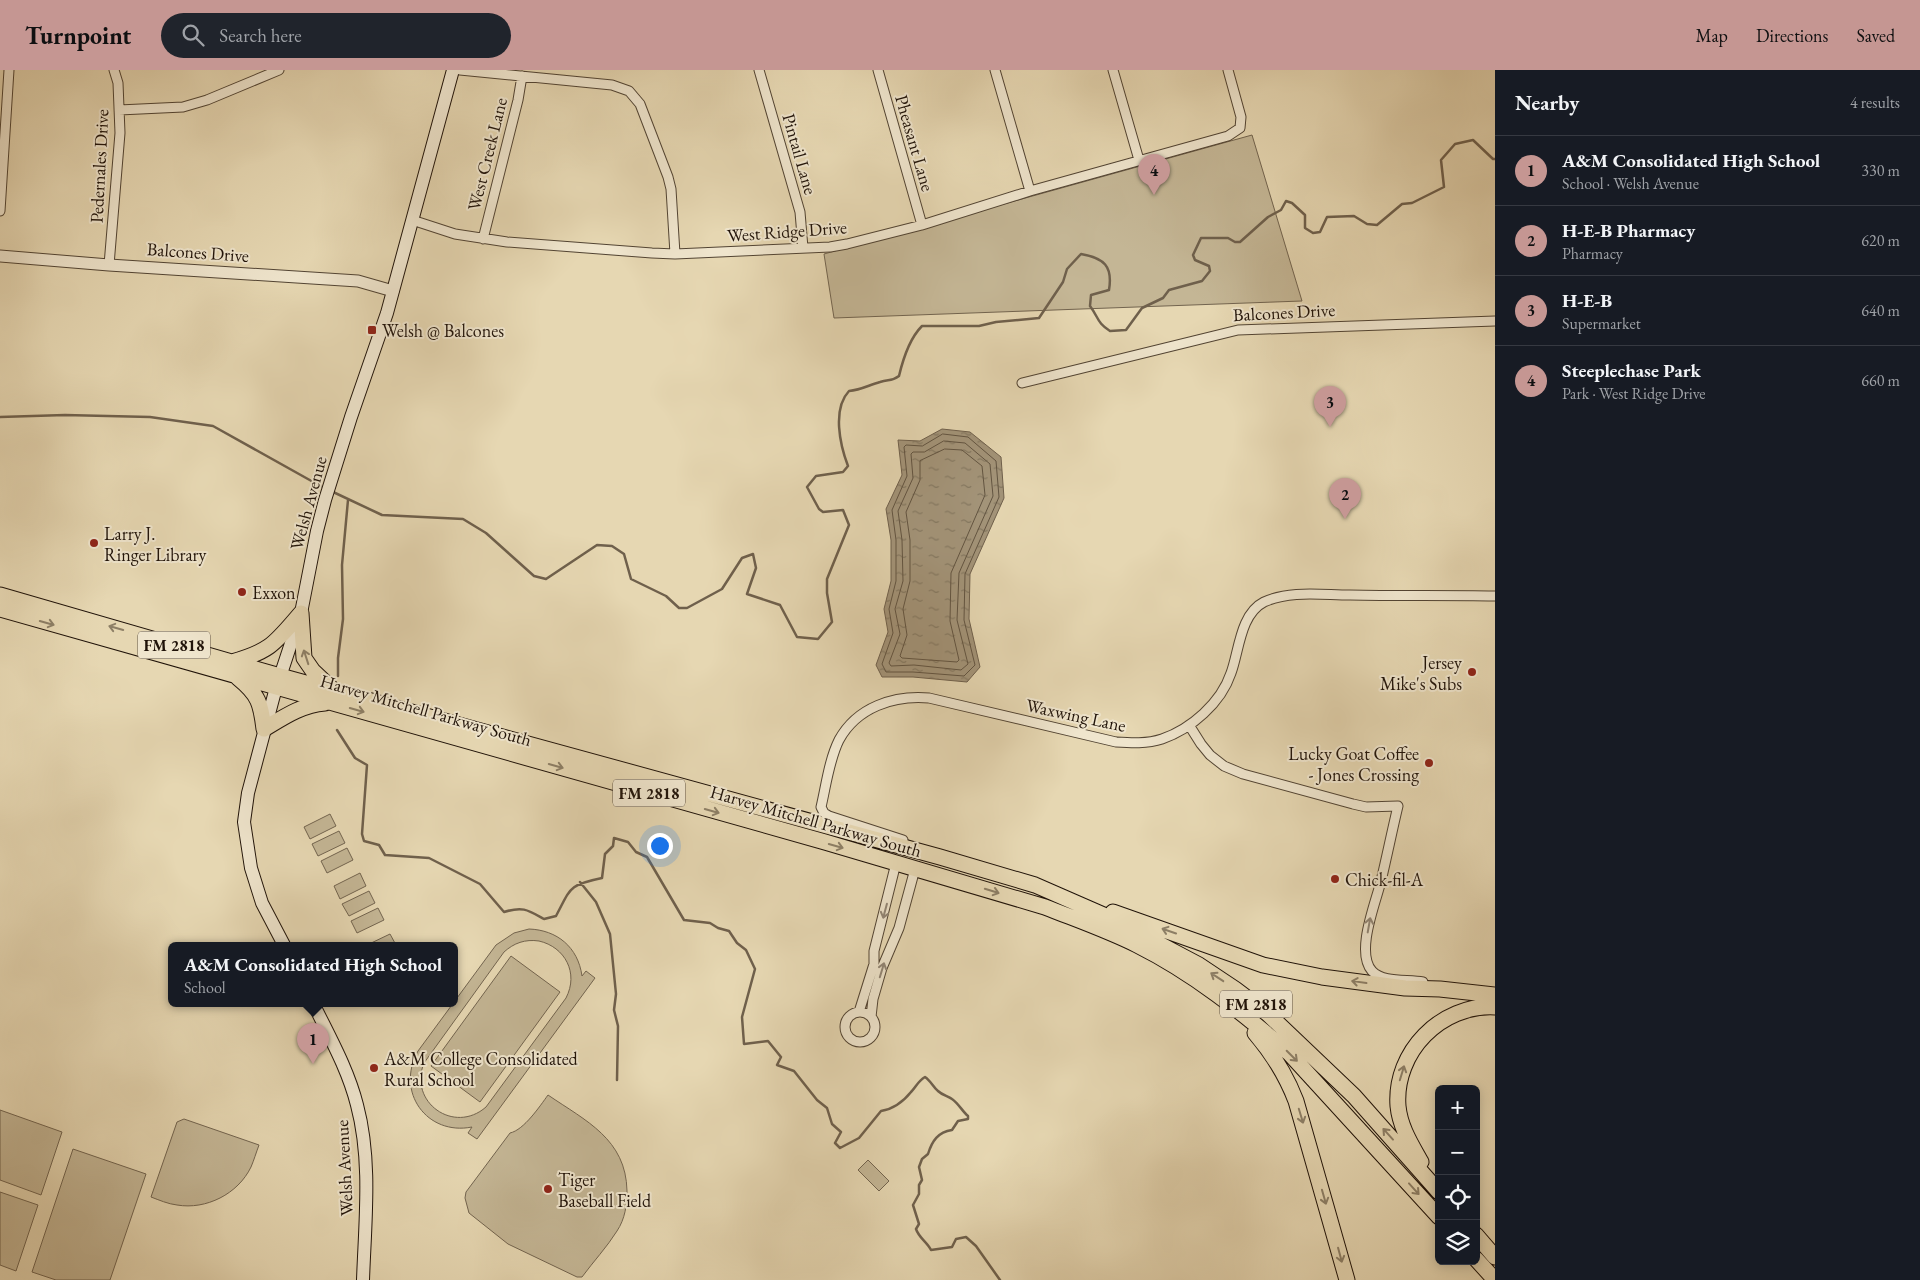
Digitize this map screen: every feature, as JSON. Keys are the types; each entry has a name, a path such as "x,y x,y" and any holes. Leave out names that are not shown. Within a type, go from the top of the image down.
{"highway":[{"name":"Harvey Mitchell Parkway South","path":"0,595 278,682 800,818 1035,885 1114,921 1198,965 1235,989 1268,1014 1340,1082 1435,1188"},
{"name":"Harvey Mitchell Parkway South","path":"0,609 234,669"},
{"path":"301,613 304,658 333,697 299,708 264,729 262,706 252,689 234,669 276,644 301,613"},
{"name":"Harvey Mitchell Parkway South","path":"333,697 1045,907 1137,945 1214,992 1289,1053 1435,1213"},
{"path":"1035,885 1263,965 1322,977 1405,988 1440,989 1495,995"},
{"path":"1214,992 1270,1051 1288,1080 1303,1123 1347,1280"},
{"path":"1435,1188 1409,1141 1400,1117 1398,1093 1404,1068 1415,1045 1444,1019 1469,1009 1484,1006 1495,1007"},
{"path":"1480,1240 1495,1257"},
{"path":"1480,1263 1495,1280"}],"main road":[{"name":"Welsh Avenue","path":"282,942 262,903 248,856 244,818 248,793 264,729 301,613 325,500 387,313 453,70"},
{"name":"Welsh Avenue","path":"315,1007 346,1073 360,1118 366,1185 363,1280"}],"street":[{"path":"0,210 9,70"},
{"name":"Pedernales Drive","path":"109,265 120,134 118,83 114,70"},
{"path":"119,110 183,107 207,100 279,70"},
{"path":"460,70 612,84 629,91 640,104 668,177 672,197 675,254"},
{"name":"Pintail Lane","path":"759,70 800,212 803,248"},
{"name":"Pheasant Lane","path":"878,70 922,225"},
{"path":"995,70 1030,191"},
{"path":"1113,70 1139,160"},
{"name":"West Ridge Drive","path":"412,220 455,234 483,239 675,254 830,247 847,244 922,225 1030,191 1228,136 1240,128 1241,117 1228,70"},
{"name":"West Creek Lane","path":"483,239 518,100 522,76"},
{"name":"Balcones Drive","path":"0,256 358,281 393,291"},
{"name":"Balcones Drive","path":"1022,383 1238,330 1495,321"},
{"name":"Waxwing Lane","path":"821,808 834,753 839,740 861,715 877,705 899,698 929,698 1116,742 1138,743 1160,740 1189,725 1207,711 1227,683 1232,672 1240,637 1248,620 1262,603 1285,595 1398,594 1495,596"},
{"path":"1189,725 1210,755 1224,766 1242,774 1359,806 1398,806 1368,933 1367,964 1378,975 1422,982 1440,989"},
{"path":"800,818 816,813 821,808 829,816 897,838 940,857"},
{"path":"859,1012 874,964 874,951 896,863"},
{"path":"871,1017 859,1012 850,1016 845,1024 848,1037 856,1042 865,1042 872,1036 875,1027 871,1017 873,999 882,968 899,928 915,869"}],"shaded area":[{"path":"1252,135 1302,301 834,318 824,254"},
{"path":"330,814 336,826 310,839 304,827"},
{"path":"339,831 345,843 318,856 312,844"},
{"path":"347,848 353,860 327,873 321,861"},
{"path":"360,873 366,886 340,899 334,886"},
{"path":"369,891 375,903 349,916 342,904"},
{"path":"378,908 384,920 357,933 351,921"},
{"path":"529,929 549,933 564,942 571,949 580,966 582,976 586,971 595,978 477,1139 468,1133 472,1127 456,1128 441,1125 429,1118 420,1108 413,1095 410,1081 412,1066 418,1051 450,1007 458,1007 458,997 496,945 514,933","holes":["524,941 539,941 556,949 567,962 571,979 570,989 566,998 486,1107 473,1115 461,1117 448,1116 437,1110 428,1101 422,1090 421,1077 424,1063 504,952"]},
{"path":"390,934 394,942 373,942"},
{"path":"511,956 560,992 480,1102 431,1066"},
{"name":"Tiger Baseball Field","path":"548,1095 601,1133 620,1158 625,1173 627,1196 622,1222 609,1243 582,1277 577,1277 508,1244 469,1213 465,1198 466,1192 510,1133 526,1123"},
{"path":"0,1110 62,1132 41,1195 0,1180"},
{"path":"184,1119 259,1145 251,1167 238,1185 220,1198 199,1205 174,1204 151,1197 177,1122"},
{"path":"73,1149 146,1174 110,1280 56,1280 32,1272"},
{"path":"868,1160 889,1181 879,1191 858,1170"},
{"path":"0,1192 38,1205 16,1271 0,1265"}],"water":[{"path":"942,429 970,432 1001,457 1004,498 970,574 969,619 980,667 967,682 913,677 882,677 876,665 888,632 884,609 891,581 891,540 886,509 902,475 898,440 920,441"}],"waterway":[{"path":"331,491 382,515 463,519 486,533 534,576 546,579 597,545 612,546 624,554 631,579 666,596 679,608 687,608 722,589 742,558 753,554 756,568 747,594 780,605 797,637 818,639 832,622 827,593 827,579 849,525 843,510 823,512 819,509 807,487 816,476 843,472 848,466 840,438 839,417 844,399 849,391 892,380 899,376 910,343 922,326 979,326 996,322 1039,318 1063,282 1067,269 1081,254 1101,261 1108,269 1110,275 1109,290 1091,295 1090,306 1100,323 1110,331 1126,330 1142,308 1163,298 1169,290 1202,281 1210,271 1209,266 1195,260 1193,255 1201,238 1228,238 1235,242 1240,242 1268,217 1281,210 1286,201 1292,203 1305,215 1305,228 1313,233 1320,232 1327,217 1354,216 1367,224 1377,225 1402,204 1412,203 1444,187 1441,160 1455,144 1473,140 1495,159"},
{"path":"0,417 65,415 150,417 213,426 324,488"},
{"path":"338,676 338,658 343,619 342,565 348,500"},
{"path":"337,730 355,758 367,765 362,834 364,841 379,845 385,855 429,858 480,884 504,912 521,909 544,919 556,916 572,889 583,883 602,878 605,854 613,846 614,838 628,842 636,852 647,857 684,920 710,923 718,928 729,931 737,943 746,950 755,969 742,1017 744,1044 768,1041 781,1057 777,1065 794,1071 817,1100 827,1108 832,1124 841,1132 835,1143 840,1148 859,1138 881,1111 890,1109 901,1102 921,1080 925,1077 929,1080 935,1088 954,1101 968,1116 968,1119 958,1121 952,1130 939,1135 931,1145 928,1154 922,1159 919,1167 922,1180 919,1185 919,1194 913,1205 919,1224 916,1229 931,1250 952,1247 956,1239 966,1237 976,1246 1000,1280"},
{"path":"580,882 596,902 610,934 616,994 614,1010 618,1026 617,1080"}],"place":[{"name":"Steeplechase Park","path":"1154,195"},
{"name":"Welsh @ Balcones","path":"372,330"},
{"name":"H-E-B","path":"1330,427"},
{"name":"H-E-B Pharmacy","path":"1345,519"},
{"name":"Larry J. Ringer Library","path":"94,543"},
{"name":"Exxon","path":"242,592"},
{"name":"Jersey Mike's Subs","path":"1472,672"},
{"name":"Lucky Goat Coffee - Jones Crossing","path":"1429,763"},
{"name":"Chick-fil-A","path":"1335,879"},
{"name":"A&M Consolidated High School","path":"313,1064"},
{"name":"A&M College Consolidated Rural School","path":"374,1068"},
{"name":"Tiger Baseball Field","path":"548,1189"}]}
